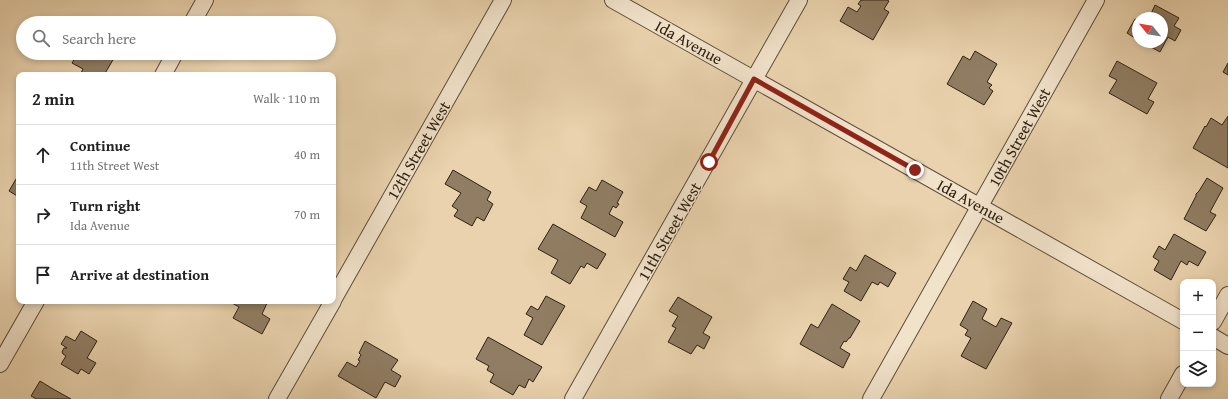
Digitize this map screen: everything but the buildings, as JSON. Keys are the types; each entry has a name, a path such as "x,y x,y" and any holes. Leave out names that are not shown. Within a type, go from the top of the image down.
{"street":[{"path":"196,16 205,0"},
{"name":"12th Street West","path":"336,296 503,0"},
{"name":"Ida Avenue","path":"613,0 1180,319"},
{"name":"11th Street West","path":"573,399 799,0"},
{"name":"10th Street West","path":"871,399 1096,0"},
{"path":"165,72 172,60"},
{"path":"1216,317 1228,295"},
{"path":"0,364 34,304"},
{"name":"12th Street West","path":"278,399 331,304"},
{"path":"1216,339 1228,346"},
{"path":"1169,399 1180,379"}],"route":[{"path":"709,162 754,79 915,170"}]}
